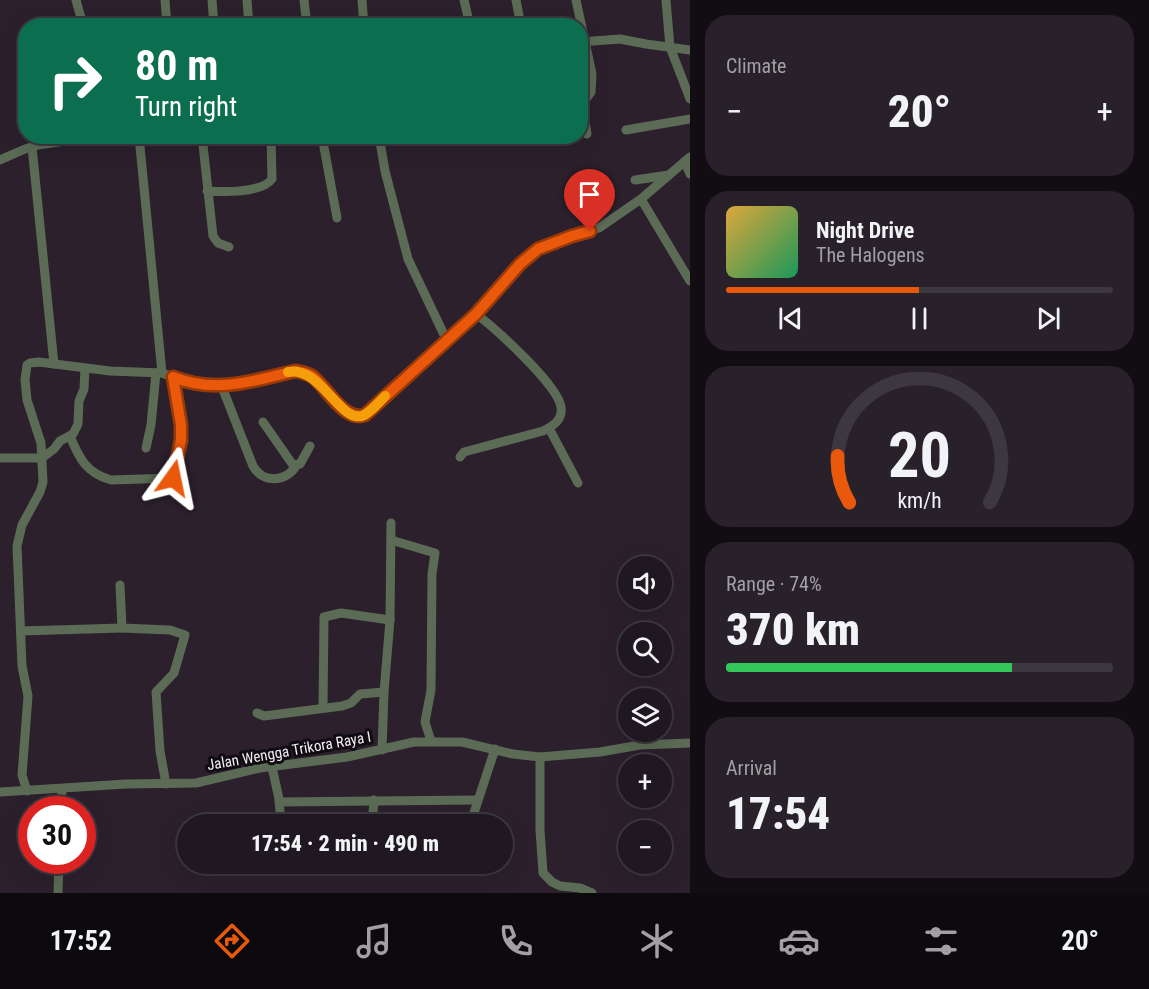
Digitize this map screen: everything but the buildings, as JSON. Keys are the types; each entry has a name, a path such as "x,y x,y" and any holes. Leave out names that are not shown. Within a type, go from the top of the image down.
{"street":[{"path":"76,0 81,18"},
{"path":"165,0 166,18"},
{"path":"212,0 213,18"},
{"path":"247,0 248,18"},
{"path":"304,0 306,18"},
{"path":"362,0 363,18"},
{"path":"464,0 468,18"},
{"path":"516,0 519,18"},
{"path":"576,0 579,18"},
{"path":"666,0 670,47 690,99"},
{"path":"588,41 620,39 690,50"},
{"path":"588,62 593,82 588,96"},
{"path":"626,130 690,119"},
{"path":"0,160 38,144"},
{"path":"140,144 159,373 152,425 146,448"},
{"path":"203,144 213,236 218,243 229,247"},
{"path":"207,191 230,192 268,184 272,179 273,144"},
{"path":"323,144 337,218"},
{"path":"381,144 385,171 408,259 447,340"},
{"path":"32,147 54,364"},
{"path":"688,159 690,174"},
{"path":"27,791 22,775 28,696 22,666 17,546 22,525 41,488 42,458 39,436 27,400 25,369 30,363 110,372 159,373 185,382 222,387 295,371 305,372 313,377 350,414 360,417 369,412 476,314 520,264 538,249 599,228 641,199 688,159"},
{"path":"634,180 669,175"},
{"path":"641,199 690,281"},
{"path":"460,457 464,452 549,428 560,417 561,406 558,398 537,371 476,314"},
{"path":"0,458 42,458 60,441 74,432 78,423 79,401 84,389 86,368"},
{"path":"70,436 83,464 101,477 111,480 173,478 181,440 181,425 173,377"},
{"path":"222,387 258,474 265,478 284,477 292,473 304,459 310,446"},
{"path":"262,422 288,461 296,466"},
{"path":"549,428 578,483"},
{"path":"382,750 390,620 391,523"},
{"path":"391,540 435,553 432,574 431,690 425,722 431,741"},
{"path":"120,585 122,628"},
{"path":"322,708 324,617 342,613 390,620"},
{"path":"21,631 122,628 170,630 185,635 174,673 156,692 160,751 166,784"},
{"path":"256,713 264,716 347,704 360,694 384,692"},
{"name":"Jalan Wengga Trikora Raya I","path":"0,792 207,782 272,767 347,758 405,743 431,741 462,742 513,754 540,757 600,752 640,745 690,743"},
{"path":"473,814 495,749"},
{"path":"540,757 540,830 543,873 560,886 580,888 592,893"},
{"path":"272,767 280,814"},
{"path":"62,789 62,796"},
{"path":"373,814 374,800"},
{"path":"279,802 477,800"},
{"path":"58,893 59,874"}],"slow traffic":[{"path":"288,372 305,372 313,377 346,411 354,416 365,415 385,396"}],"route":[{"path":"173,478 181,440 180,412 173,377 185,382 222,387 295,371 305,372 313,377 346,411 360,417 365,415 476,314 520,264 538,249 590,231"}]}
